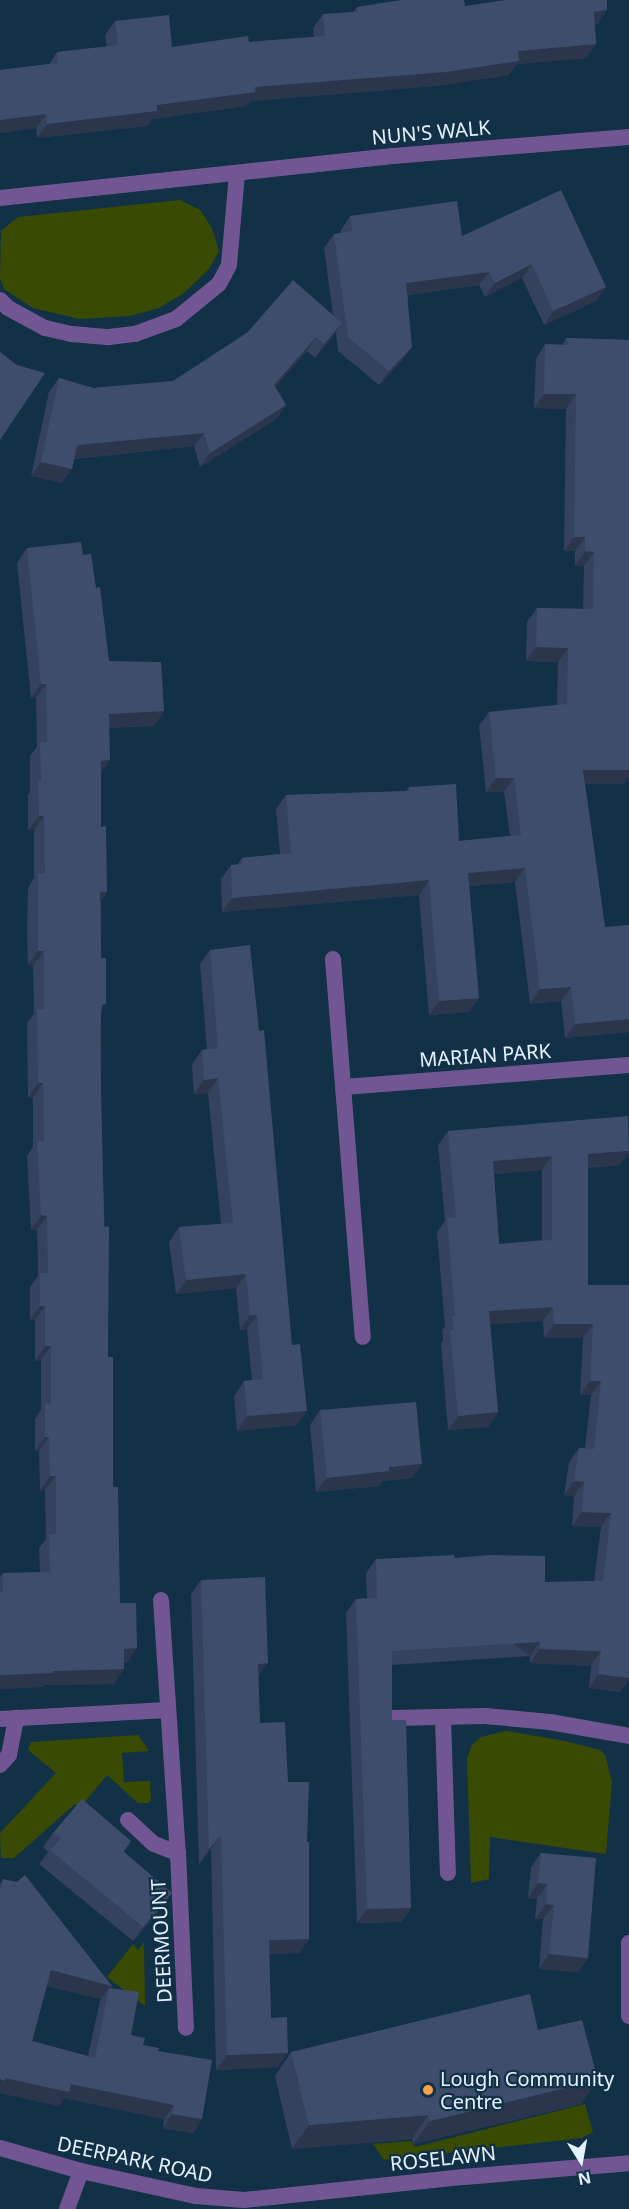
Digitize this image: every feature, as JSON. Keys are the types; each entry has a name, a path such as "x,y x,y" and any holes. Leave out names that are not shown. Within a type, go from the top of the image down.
{"street":[{"name":"NUN'S WALK","path":"0,198 393,156 629,137"},
{"path":"0,300 8,308 41,326 72,334 109,337 135,334 176,319 219,284 229,265 237,173"},
{"path":"333,959 363,1337"},
{"name":"MARIAN PARK","path":"344,1087 629,1065"},
{"name":"DEERMOUNT","path":"161,1600 178,1853 186,2028"},
{"path":"0,1766 9,1755 8,1719 168,1710"},
{"path":"393,1718 485,1716 550,1722 629,1736"},
{"path":"443,1717 448,1872"},
{"name":"DEERMOUNT","path":"128,1820 154,1844 178,1853"},
{"path":"629,1942 629,2008"},
{"name":"DEERPARK ROAD","path":"0,2148 81,2171 196,2196 262,2199"},
{"name":"ROSELAWN","path":"262,2199 464,2177 629,2163"},
{"path":"67,2209 81,2171"}],"green space":[{"path":"180,200 200,210 212,228 219,251 209,269 184,293 159,308 130,316 79,319 33,308 4,289 0,278 1,231 18,217"},
{"path":"506,1731 565,1741 600,1750 605,1755 612,1782 606,1854 490,1837 489,1879 471,1883 467,1759 472,1745 481,1737"},
{"path":"138,1735 149,1751 122,1753 124,1782 150,1781 151,1800 148,1803 138,1803 107,1775 80,1808 75,1804 14,1858 1,1858 0,1833 56,1773 28,1750 31,1742"},
{"path":"144,1942 145,2006 107,1977 133,1944 138,1950"},
{"path":"585,2104 593,2132 582,2138 384,2160 373,2144 411,2141 415,2147"}],"building":[{"path":"401,0 464,0 465,6 506,0 607,0 607,10 594,12 596,44 518,51 519,61 446,72 255,87 256,92 157,105 157,111 47,124 46,114 0,120 0,70 58,63 57,52 118,45 115,21 169,15 172,47 248,36 249,42 325,36 323,14 358,12 357,7"},
{"path":"561,190 606,287 553,311 532,264 495,283 489,272 406,283 412,347 389,371 348,337 334,234 352,231 350,216 457,201 462,236"},
{"path":"293,280 342,323 324,344 316,337 274,385 286,405 210,453 204,433 77,445 72,469 41,462 59,378 93,388 173,381 248,332"},
{"path":"566,338 629,340 629,770 583,770 605,927 629,925 629,1019 575,1024 571,987 540,989 525,868 468,873 479,998 439,1001 429,880 232,898 231,865 242,864 242,858 291,853 286,795 410,791 409,787 456,784 459,841 521,835 514,778 496,778 489,712 567,704 568,648 536,647 537,608 593,609 594,552 585,551 585,537 574,537 576,394 544,394 545,344 569,345"},
{"path":"0,352 17,365 45,373 0,440"},
{"path":"81,542 83,555 91,554 96,588 100,587 109,661 161,662 164,711 109,714 110,760 101,761 101,827 106,826 107,892 100,892 101,958 106,958 106,1004 102,1005 100,1028 101,1094 104,1227 109,1226 108,1357 113,1357 113,1487 118,1487 120,1603 136,1603 137,1648 124,1649 124,1669 0,1675 0,1592 3,1592 3,1573 50,1572 49,1534 56,1534 56,1476 50,1476 49,1437 45,1437 45,1404 51,1404 51,1346 45,1346 45,1306 40,1306 40,1273 48,1273 47,1216 41,1215 37,1141 44,1141 43,1083 38,1083 37,1009 44,1009 44,951 38,951 38,873 45,873 44,816 39,816 38,781 41,781 40,742 47,742 46,684 41,684 27,548"},
{"path":"250,945 259,1031 264,1030 292,1345 300,1344 307,1411 247,1416 244,1381 263,1379 257,1315 250,1315 246,1274 186,1280 179,1227 233,1223 218,1078 204,1080 202,1050 218,1048 210,950"},
{"path":"628,1116 629,1151 588,1154 588,1285 629,1285 629,1678 598,1674 601,1651 540,1649 540,1642 392,1651 392,1720 406,1720 411,1908 367,1909 356,1599 377,1598 376,1559 454,1555 455,1558 489,1555 545,1556 545,1582 603,1581 611,1513 582,1512 584,1482 574,1481 579,1448 594,1449 601,1381 590,1381 593,1324 554,1324 553,1307 489,1311 498,1412 458,1416 450,1330 454,1330 452,1316 455,1316 447,1218 456,1217 448,1131","holes":["552,1156 552,1240 499,1244 493,1161"]},
{"path":"416,1402 422,1464 389,1467 389,1471 327,1478 320,1410"},
{"path":"265,1577 268,1663 258,1664 260,1723 285,1722 288,1782 309,1782 307,1842 309,1842 309,1939 269,1940 271,2018 287,2017 288,2053 227,2055 221,1835 209,1849 201,1580"},
{"path":"82,1799 131,1841 123,1851 172,1893 143,1927 50,1850 61,1839 53,1833"},
{"path":"541,1853 596,1858 588,1958 549,1954 554,1905 546,1904 547,1884 538,1883"},
{"path":"25,1875 112,1986 51,1970 32,2041 95,2058 109,1988 139,1992 131,2035 145,2038 143,2045 159,2048 158,2051 212,2060 202,2119 172,2114 174,2105 71,2084 69,2092 5,2078 5,2081 0,2079 0,1891 3,1879 17,1882"},
{"name":"Lough Community Centre","path":"530,1994 538,2030 582,2020 598,2080 430,2121 428,2115 309,2125 291,2052"}],"place":[{"name":"Lough Community Centre","path":"428,2090"}]}
